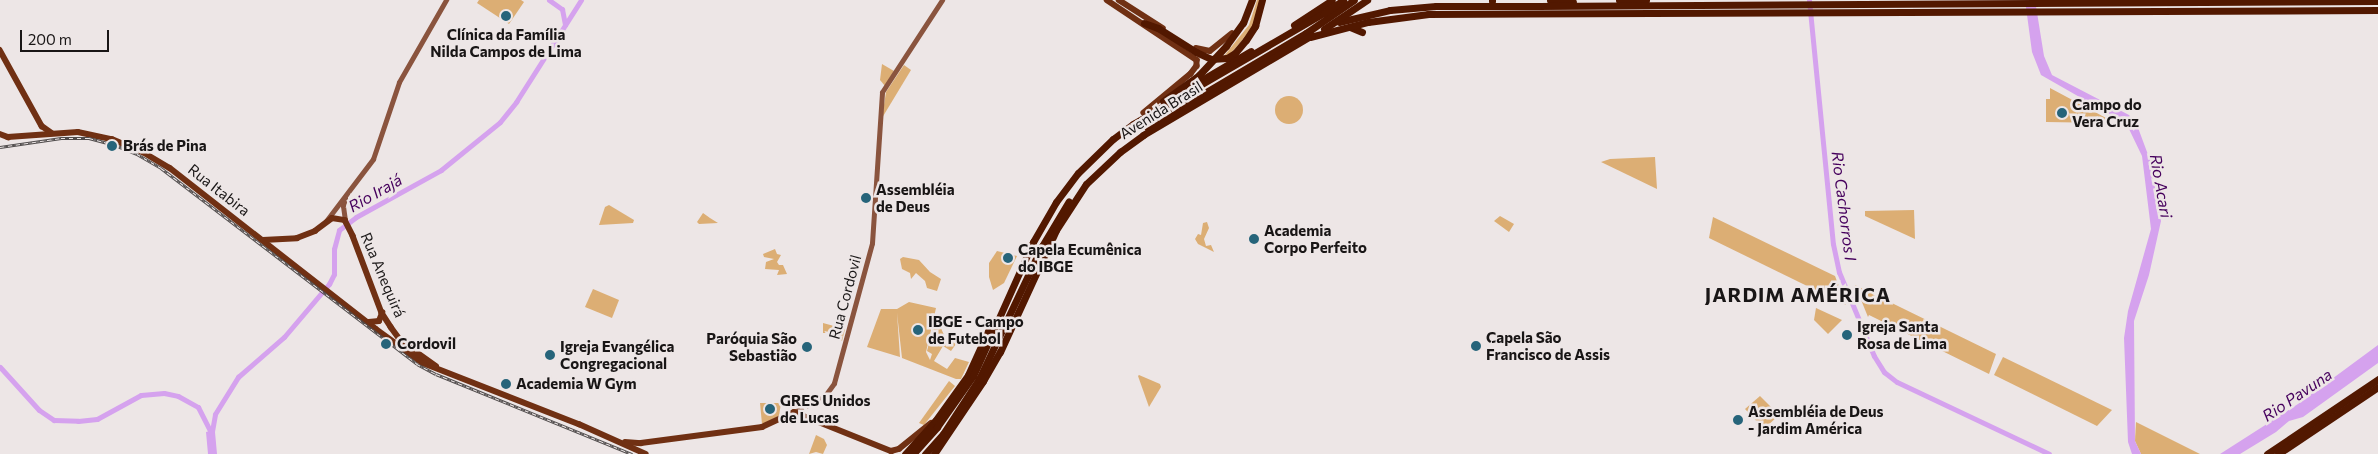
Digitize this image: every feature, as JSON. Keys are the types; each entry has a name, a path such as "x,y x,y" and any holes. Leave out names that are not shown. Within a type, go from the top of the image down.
{"highway":[{"path":"1157,106 1199,75 1226,46 1243,23 1252,0"},
{"path":"1144,23 1158,28 1196,55 1212,59 1227,58 1235,53 1255,26 1262,0"},
{"name":"Avenida Brasil","path":"904,454 935,421 968,374 1040,218 1076,169 1112,135 1144,113 1294,25 1332,0"},
{"name":"Avenida Brasil","path":"913,454 937,427 973,376 1033,242 1061,194 1090,160 1133,124 1324,13 1342,0"},
{"name":"Avenida Brasil","path":"925,454 952,419 995,349 1048,235 1070,199 1102,163 1135,135 1306,33 1354,0"},
{"name":"Avenida Brasil","path":"934,453 964,412 996,359 1056,230 1073,203 1093,178 1125,148 1154,128 1332,24 1367,0"},
{"path":"1550,0 1612,6"},
{"path":"1619,0 1646,0"},
{"path":"2257,2 2311,10"},
{"path":"2040,7 2257,2 2378,2"},
{"path":"1310,37 1347,26 1428,14 1612,6 1816,4 2378,10"},
{"path":"1709,5 1772,12"},
{"path":"1332,24 1390,10 1436,6 1538,10"},
{"path":"1510,10 1809,12 2022,7"},
{"path":"1347,26 1362,32"},
{"path":"1178,108 1232,83"},
{"path":"1061,194 1076,169"},
{"path":"1048,235 1073,203"},
{"path":"2267,454 2378,379"},
{"path":"2278,454 2378,387"},
{"path":"934,453 952,419"},
{"path":"908,454 924,434"}],"main road":[{"path":"261,240 286,239 308,234 325,222 347,194 373,159 399,82 446,0"},
{"name":"Rua Cordovil","path":"615,440 641,443 762,427 827,394 834,383 872,243 882,92 942,0"},
{"path":"1107,0 1144,23"},
{"path":"1119,0 1204,51 1216,48 1243,23"},
{"path":"0,50 42,126 52,133"},
{"name":"Avenida Brasil","path":"1144,113 1191,74 1197,66 1196,55"},
{"path":"40,134 42,126"},
{"name":"Rua Itabira","path":"0,134 8,137 71,131 93,134 143,152 170,168 416,359 440,370"},
{"path":"346,222 343,206 347,194"},
{"name":"Rua Anequirá","path":"325,222 335,218 346,222 382,313 401,341 440,370"},
{"path":"281,255 279,248 286,239"},
{"path":"368,322 379,321 382,313"},
{"path":"440,370 646,454"},
{"path":"809,404 806,412 809,416"},
{"path":"794,412 809,416 892,452 899,449 922,428 935,421"},
{"path":"640,451 641,443"}],"shaded area":[{"path":"479,0 521,0 524,2 509,24 477,3"},
{"path":"1257,0 1261,0 1253,28 1231,53 1224,56 1249,25"},
{"path":"2025,0 2035,0 2044,56 2052,75 2129,115 2137,125 2150,160 2161,221 2149,275 2134,321 2135,441 2141,454 2132,454 2128,442 2124,338 2128,311 2151,229 2142,156 2129,129 2111,115 2041,75 2032,52"},
{"path":"882,64 894,71 885,86 880,80"},
{"path":"904,65 911,70 882,118 886,92"},
{"path":"2050,88 2108,119 2107,123 2046,122 2046,99 2050,99"},
{"path":"1289,96 1299,100 1303,110 1299,120 1289,124 1279,120 1275,110 1279,100"},
{"path":"1655,157 1657,189 1601,162 1610,159"},
{"path":"609,205 634,220 633,223 599,225 605,207"},
{"path":"1914,210 1915,239 1865,216 1865,211"},
{"path":"703,213 718,223 699,224 697,222"},
{"path":"1500,216 1514,224 1509,232 1494,221"},
{"path":"1713,217 1835,276 1846,305 1709,238"},
{"path":"1207,222 1209,228 1204,239 1206,246 1211,245 1214,252 1198,244 1195,239 1198,234 1201,235 1203,223"},
{"path":"775,249 777,254 781,255 777,262 779,265 783,265 787,274 777,275 779,270 765,269 766,262 774,259 764,257 763,254"},
{"path":"997,251 1017,256 1004,283 993,290 989,277 989,263"},
{"path":"903,257 919,260 930,272 941,279 937,291 927,288 925,281 916,273 911,279 910,273 902,269 900,259"},
{"path":"1855,285 1996,354 1989,374 1869,315 1868,317"},
{"path":"593,289 619,300 612,318 585,307"},
{"path":"909,302 936,308 926,352 930,360 932,354 927,351 933,328 940,326 944,335 956,344 951,351 943,346 934,361 947,369 955,358 969,362 961,379 956,379 902,358 897,313 900,357 867,347 881,309 897,309"},
{"path":"1816,308 1842,320 1828,334 1814,320"},
{"path":"823,323 845,329 842,341 833,339 834,333 823,333"},
{"path":"2378,345 2378,363 2303,417 2289,421 2276,432 2240,454 2220,454 2298,404"},
{"path":"2003,357 2112,410 2097,426 1994,375"},
{"path":"1138,376 1160,384 1161,387 1149,407"},
{"path":"949,381 955,386 924,425 919,423"},
{"path":"1760,396 1779,415 1764,429 1745,409"},
{"name":"GRES Unidos de Lucas","path":"760,403 781,403 779,416 762,424"},
{"path":"2136,422 2200,454 2141,454 2135,441"},
{"path":"206,432 215,432 217,454 208,454"},
{"path":"816,435 824,439 827,445 823,454 816,452 809,454"}],"waterway":[{"path":"549,0 562,9 565,25"},
{"name":"Rio Irajá","path":"211,437 215,414 238,377 284,337 329,284 334,274 334,249 339,230 356,217 441,170 500,122 516,102 581,0"},
{"name":"Rio Cachorros I","path":"1809,0 1833,244 1839,272 1874,356 1884,372 1897,382 2049,454"},
{"path":"0,367 39,410 54,420 78,421 97,419 141,395 164,393 178,396 198,407 210,431"}],"railway":[{"path":"0,147 61,138 89,138 115,145 137,154 161,168 417,364 436,374 632,454"}],"place":[{"name":"Clínica da Família Nilda Campos de Lima","path":"506,16"},
{"name":"Campo do Vera Cruz","path":"2062,113"},
{"name":"Brás de Pina","path":"112,146"},
{"name":"Assembléia de Deus","path":"866,198"},
{"name":"Academia Corpo Perfeito","path":"1254,239"},
{"name":"Capela Ecumênica do IBGE","path":"1008,258"},
{"name":"IBGE - Campo de Futebol","path":"918,330"},
{"name":"Igreja Santa Rosa de Lima","path":"1847,335"},
{"name":"Cordovil","path":"386,344"},
{"name":"Capela São Francisco de Assis","path":"1476,346"},
{"name":"Paróquia São Sebastião","path":"807,347"},
{"name":"Igreja Evangélica Congregacional","path":"550,355"},
{"name":"Academia W Gym","path":"506,384"},
{"name":"GRES Unidos de Lucas","path":"770,409"},
{"name":"Assembléia de Deus - Jardim América","path":"1738,420"}],"district":[{"name":"JARDIM AMÉRICA","path":"1798,294"}],"water label":[{"name":"Rio Acari","path":"2161,186"},
{"name":"Rio Pavuna","path":"2297,395"}]}
